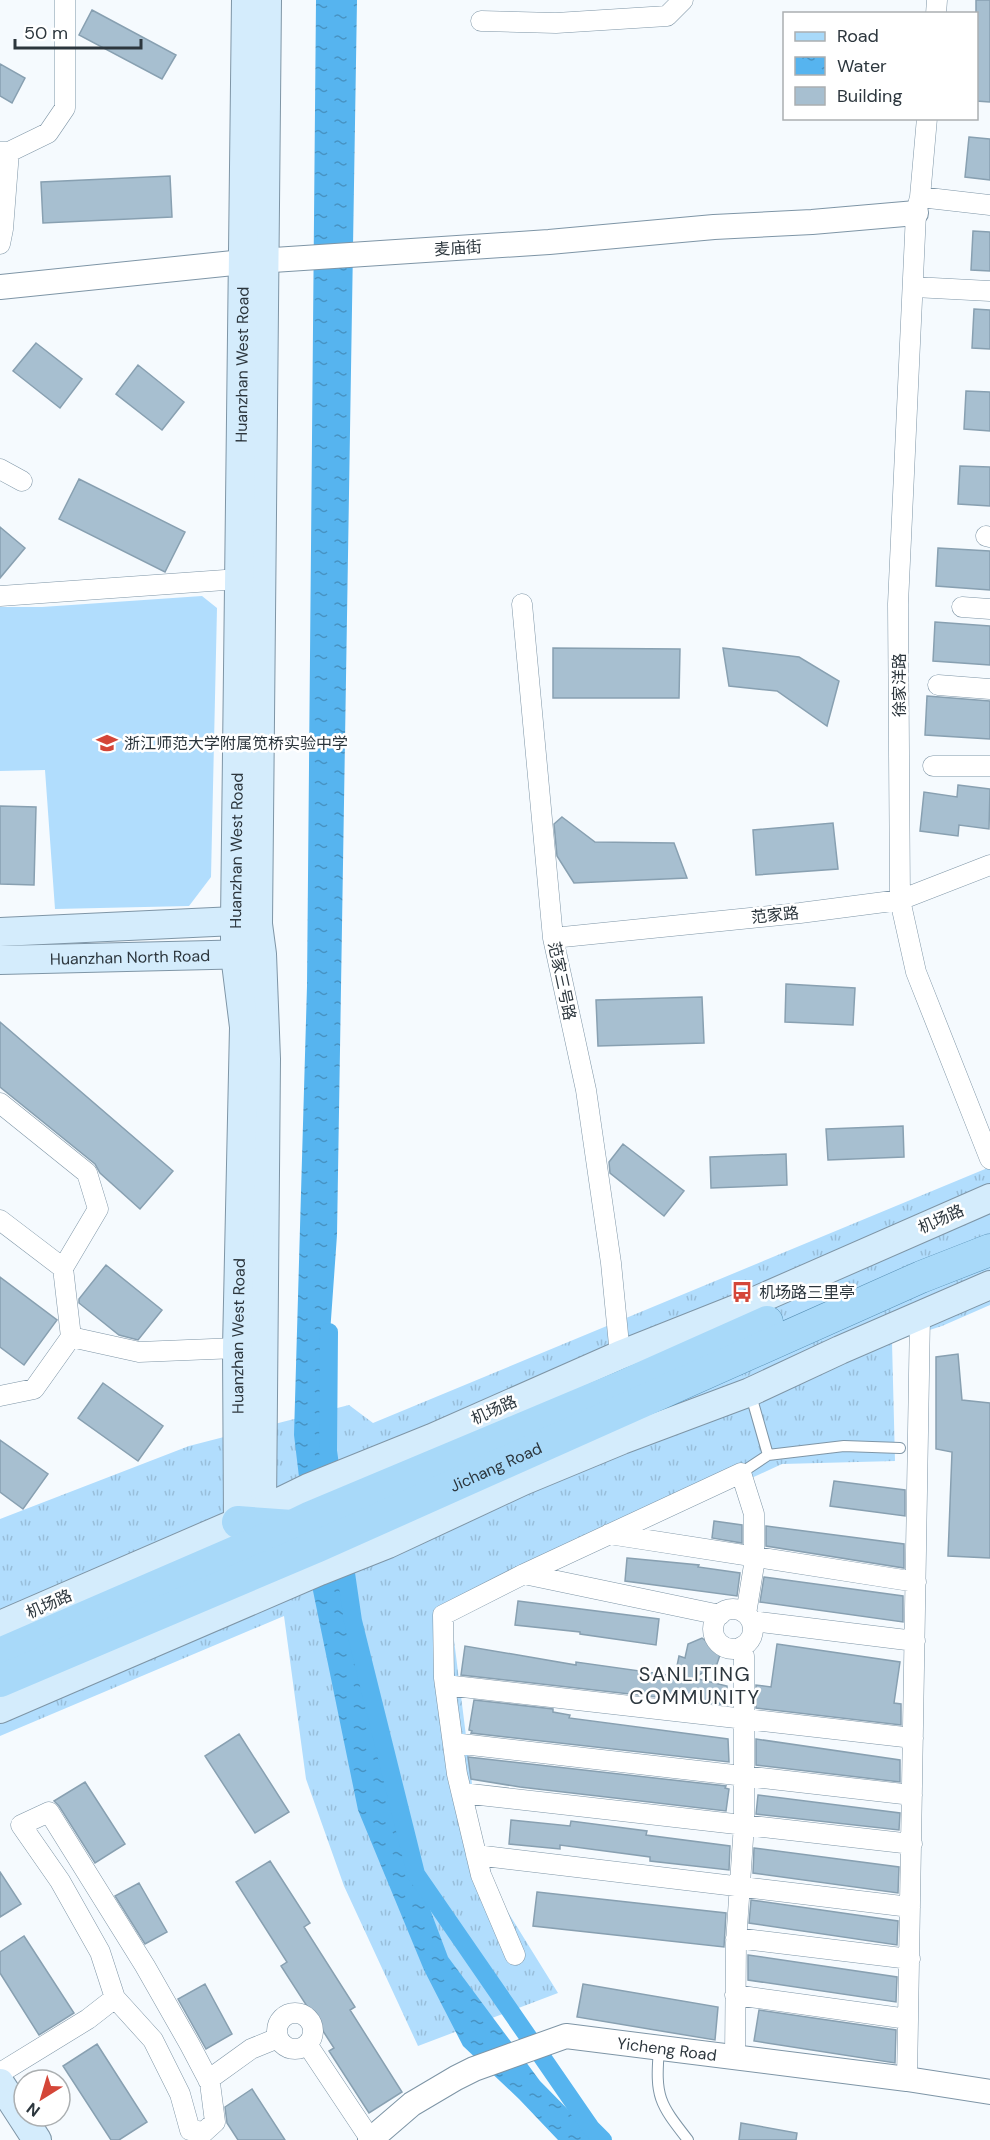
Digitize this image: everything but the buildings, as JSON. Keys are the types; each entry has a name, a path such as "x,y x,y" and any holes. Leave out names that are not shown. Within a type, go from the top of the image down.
{"main road":[{"name":"Huanzhan West Road","path":"246,0 254,262 246,922"},
{"name":"Huanzhan West Road","path":"250,1515 266,1059 248,954 246,922 239,579 267,0"},
{"name":"Huanzhan North Road","path":"0,932 246,922"},
{"name":"Huanzhan West Road","path":"248,954 244,1028 237,1347 250,1515"},
{"name":"Huanzhan North Road","path":"0,960 248,954"},
{"name":"机场路","path":"373,1506 432,1438 620,1355 746,1305 990,1198"},
{"name":"Jichang Road","path":"373,1506 619,1388 990,1227"},
{"name":"Jichang Road","path":"0,1654 373,1506 990,1250"},
{"name":"机场路","path":"0,1709 310,1530 373,1506 523,1481 622,1440 750,1392 990,1285"},
{"name":"机场路","path":"0,1625 250,1515 310,1530"},
{"path":"250,1515 310,1530"},
{"name":"Jichang Road","path":"0,1681 310,1530"},
{"path":"0,2083 37,2140"}],"street":[{"path":"0,243 3,229 5,152 48,133 65,108 65,0"},
{"path":"481,21 556,23 668,16 683,0"},
{"name":"徐家洋路","path":"927,120 918,205 898,604 900,900 916,972 990,1159"},
{"path":"918,205 990,205"},
{"name":"麦庙街","path":"0,287 254,262 383,253 918,205"},
{"path":"914,287 990,291"},
{"path":"0,469 22,481"},
{"path":"0,596 239,579"},
{"name":"范家三号路","path":"522,604 553,938 586,1090 611,1263 620,1355"},
{"path":"962,607 990,609"},
{"path":"938,685 990,689"},
{"path":"933,765 990,766"},
{"name":"范家路","path":"553,938 800,913 900,900 990,865"},
{"path":"0,1103 87,1173 98,1209 63,1268 71,1337 34,1389 0,1395"},
{"path":"0,1220 63,1268"},
{"path":"908,2079 921,1315"},
{"path":"71,1337 139,1352 237,1347"},
{"path":"515,1955 481,1875 462,1793 445,1685 443,1614 741,1473 754,1514 754,1557 749,1618 753,1634 741,1647 728,1647 717,1639 714,1627 720,1615 732,1609 738,1610 749,1618 915,1641"},
{"path":"609,1534 916,1582"},
{"path":"524,1574 720,1615"},
{"path":"735,2058 736,1938 744,1824 744,1656 741,1647"},
{"path":"445,1685 913,1738"},
{"path":"453,1743 912,1795"},
{"path":"462,1793 912,1844"},
{"path":"49,1812 145,1966 208,2080 215,2122 204,2132 190,2130 180,2094 153,2040 115,1998 94,1941 60,1881 21,1825 49,1812"},
{"path":"476,1855 910,1907"},
{"path":"736,1938 910,1959"},
{"path":"735,1995 908,2019"},
{"path":"0,2073 88,2019 115,1998"},
{"path":"290,2013 307,2017 313,2028 311,2040 297,2049 285,2047 278,2038 280,2021 290,2013"},
{"name":"Yicheng Road","path":"371,2140 412,2104 474,2069 566,2036 908,2079 990,2092"},
{"path":"208,2080 251,2049 278,2038"},
{"path":"307,2044 371,2140"}],"lane":[{"path":"750,1392 768,1455"},
{"path":"741,1473 768,1455 844,1446 900,1448"},
{"path":"659,2049 656,2081 663,2108 688,2140"}],"green space":[{"name":"浙江师范大学附属笕桥实验中学","path":"202,596 217,608 211,877 189,906 55,909 45,770 0,771 0,607 42,607"},
{"path":"990,1167 990,1305 942,1326 892,1342 895,1461 782,1464 451,1616 475,1808 496,1893 558,1993 418,2046 344,1886 306,1779 284,1616 0,1736 0,1519 189,1446 349,1405 373,1423"}],"water":[{"path":"316,0 357,0 337,1235 321,1460 389,1800 448,1957 540,2081 598,2140 558,2140 463,2046 424,1970 358,1810 312,1586 294,1435 307,986"}],"waterway":[{"path":"329,1332 328,1451 333,1487"},
{"path":"343,1553 353,1621 416,1874 591,2128 603,2140"}],"place":[{"name":"浙江师范大学附属笕桥实验中学","path":"107,743"},
{"name":"机场路三里亭","path":"742,1292"}],"district":[{"name":"SANLITING COMMUNITY","path":"695,1686"}]}
